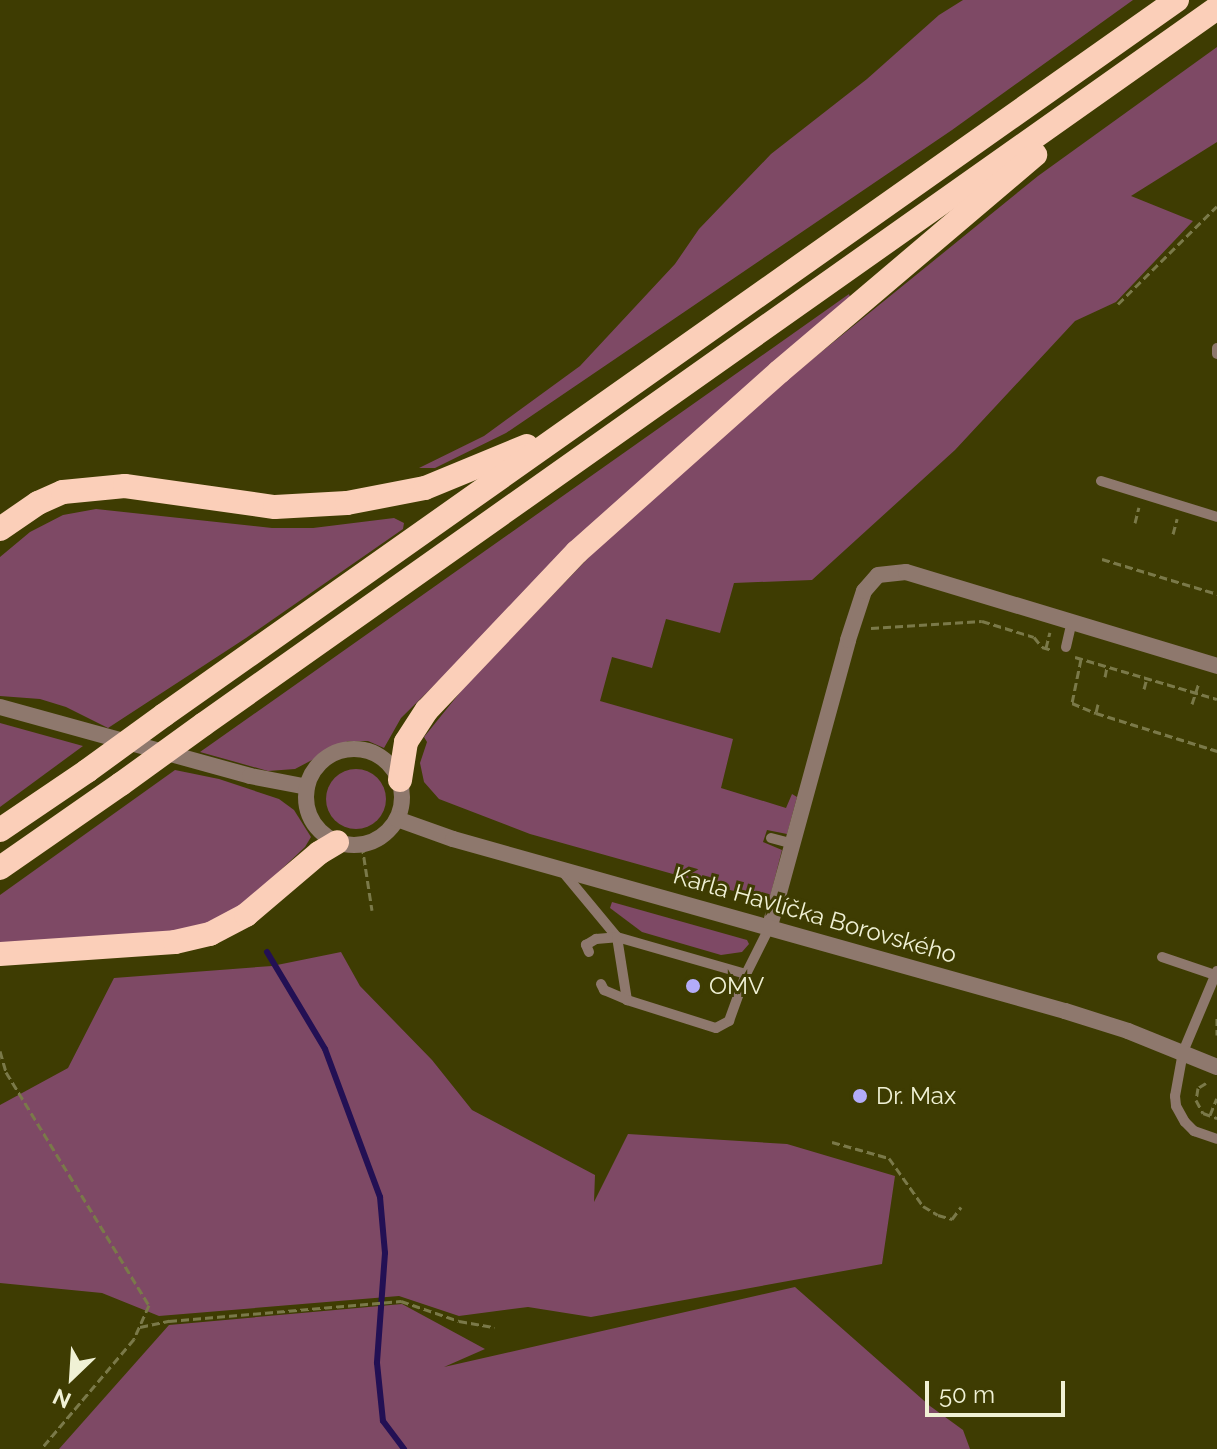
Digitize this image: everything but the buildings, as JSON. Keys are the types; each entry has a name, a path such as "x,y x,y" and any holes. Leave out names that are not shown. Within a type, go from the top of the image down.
{"highway":[{"path":"0,830 1177,0"},
{"path":"0,868 1217,8"},
{"path":"400,780 406,742 427,710 577,552 779,372 939,240 1111,85"},
{"path":"0,529 38,503 63,492 125,486 275,507 347,503 425,488 566,430"},
{"path":"0,954 175,942 210,934 246,915 319,853 337,842"}],"street":[{"path":"770,926 852,629 869,582 894,571 906,572 1217,666"},
{"path":"0,707 250,776 307,787"},
{"path":"351,749 375,754 385,760 400,780 403,800 397,819 386,833 362,845 337,842 312,820 307,787 318,765 327,757 351,749"},
{"name":"Karla Havlíčka Borovského","path":"397,819 453,839 1065,1011 1183,1052 1214,1074"}],"lane":[{"path":"1101,481 1217,517"},
{"path":"1063,651 1072,622"},
{"path":"771,838 793,844"},
{"path":"559,867 617,937 627,1000"},
{"path":"601,984 604,990 627,1000 716,1028 729,1021 746,974 770,926"},
{"path":"589,952 586,945 596,939 617,937 746,974"},
{"path":"1162,957 1216,973 1183,1052 1176,1106 1194,1131 1217,1139"}],"path":[{"path":"1118,304 1217,206"},
{"path":"1124,565 1126,556"},
{"path":"1102,559 1217,594"},
{"path":"1163,577 1165,568"},
{"path":"1209,591 1212,582"},
{"path":"852,629 982,621 1034,637 1042,647 1217,699"},
{"path":"1081,659 1072,703 1217,751"},
{"path":"1105,677 1107,667"},
{"path":"1144,689 1147,678"},
{"path":"1192,704 1199,682"},
{"path":"1096,713 1098,704"},
{"path":"1132,725 1135,715"},
{"path":"1181,740 1184,731"},
{"path":"362,845 372,910"},
{"path":"1217,1018 1217,1035"},
{"path":"0,1051 6,1072 149,1305 140,1327 41,1449"},
{"path":"1214,1074 1198,1088 1196,1100 1203,1113 1217,1118"},
{"path":"1210,1115 1217,1098"},
{"path":"832,1142 889,1158 923,1206 938,1215 952,1219 961,1207"},
{"path":"140,1327 169,1321 401,1301 459,1321 494,1327"}],"shaded area":[{"path":"963,0 1133,0 952,130 506,433 435,468 419,468 484,436 580,366 675,264 699,229 771,154 867,79 939,15"},
{"path":"1217,47 1217,142 1131,196 1193,221 1116,302 1075,321 955,450 812,580 734,583 720,633 666,619 652,668 612,657 600,701 733,739 721,788 786,808 792,794 797,797 787,834 767,830 763,842 782,850 769,901 530,834 439,799 424,782 420,763 427,742 424,737 466,685 621,524 735,422 1038,176"},
{"path":"849,294 851,300 540,581 401,718 384,748 368,741 348,741 295,769 268,771 200,752"},
{"path":"96,509 272,528 313,528 394,518 404,523 403,529 246,638 108,728 66,707 40,699 0,696 0,557 30,532 63,515"},
{"path":"0,723 83,746 0,807"},
{"path":"356,769 367,771 377,778 384,788 384,810 377,820 367,827 356,829 345,827 335,820 328,810 326,799 328,788 335,778 345,771"},
{"path":"175,770 219,779 279,799 294,810 311,837 305,847 247,902 210,924 186,933 0,946 0,895"},
{"path":"612,902 747,940 749,944 742,952 721,955 642,932 610,908"},
{"path":"341,952 360,986 432,1060 472,1110 595,1175 594,1202 628,1134 787,1144 895,1176 882,1264 591,1317 528,1307 459,1316 399,1296 159,1316 102,1293 0,1283 0,1105 68,1068 114,978 272,966"},
{"path":"795,1287 930,1406 963,1430 970,1449 59,1449 169,1325 402,1304 485,1349 444,1367"}],"waterway":[{"path":"267,952 325,1049 380,1197 385,1253 377,1363 383,1421 404,1449"}],"place":[{"name":"OMV","path":"693,986"},
{"name":"Dr. Max","path":"860,1096"}]}
